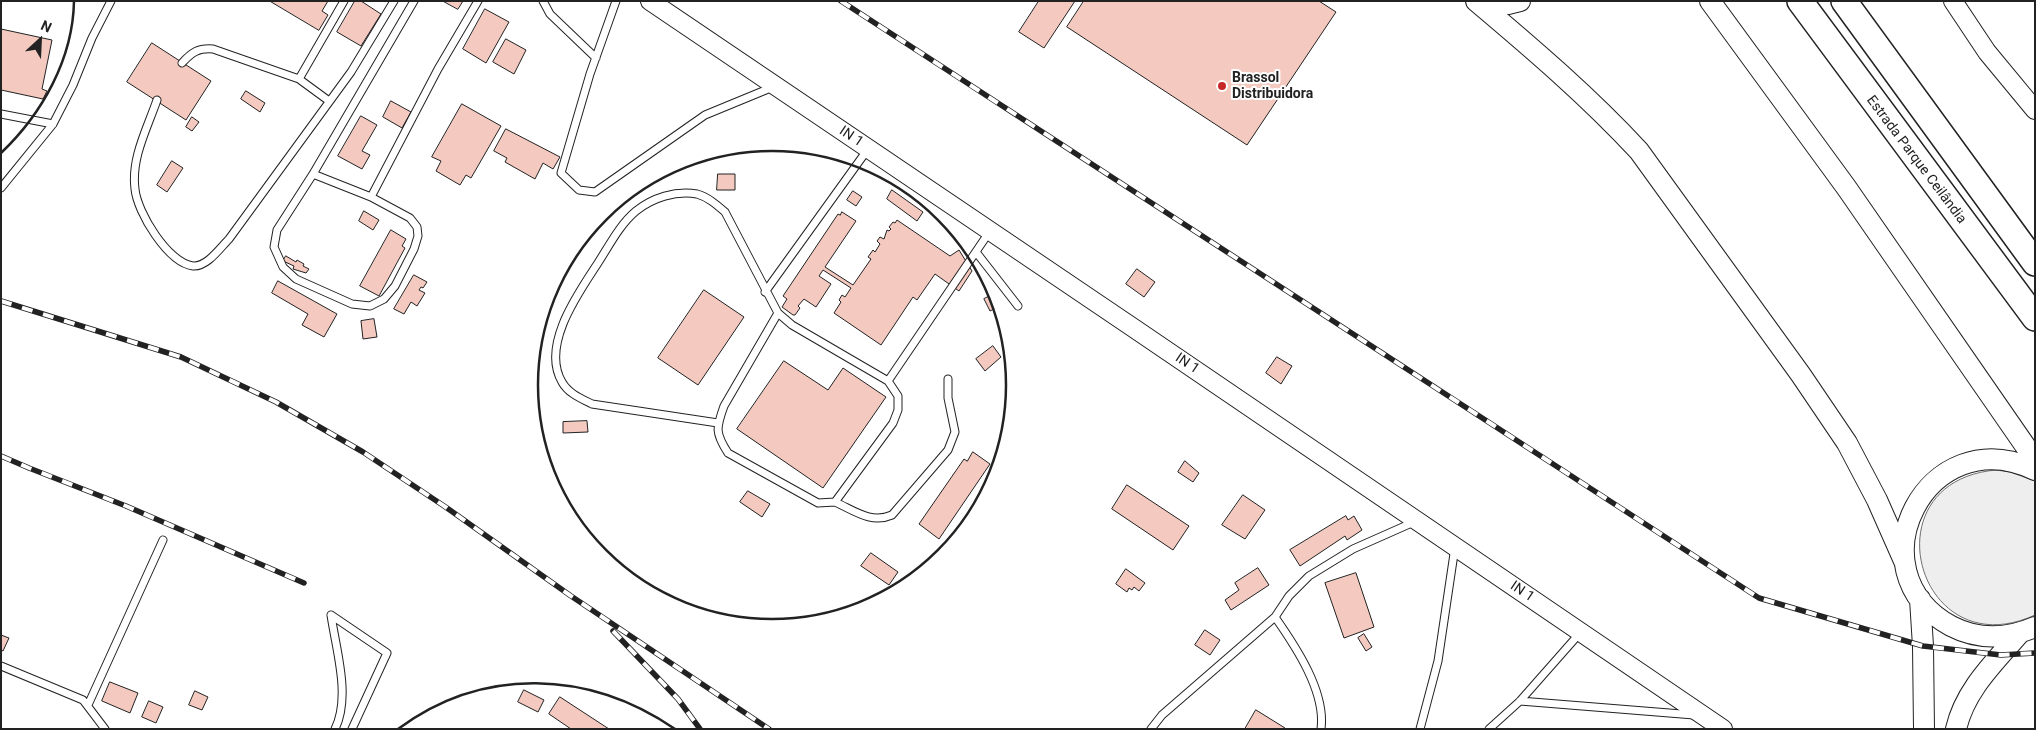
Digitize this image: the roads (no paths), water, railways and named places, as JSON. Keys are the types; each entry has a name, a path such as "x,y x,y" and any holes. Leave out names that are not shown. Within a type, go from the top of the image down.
{"highway":[{"name":"Estrada Parque Ceilândia","path":"1800,1 2035,318"},
{"path":"1844,1 2035,263"}],"main road":[{"path":"1476,1 1580,91 1610,119 1639,152 1848,443 1877,500 1904,561 1910,581 1920,599 1939,619 1963,632 1991,638 2027,631"},
{"path":"1486,1 1508,4 1520,1"},
{"path":"1710,1 1846,187 2035,460"},
{"path":"1904,561 1905,531 1915,503 1934,481 1960,465 1989,459 2019,462 2035,470"},
{"path":"1920,599 1923,646 1924,729"},
{"path":"1956,729 1964,705 1973,689 2027,631"}],"street":[{"name":"IN 1","path":"650,1 1724,729"},
{"path":"1953,1 1988,52 2035,110"}],"lane":[{"path":"1,188 53,124 111,1"},
{"path":"299,80 344,1"},
{"path":"157,100 135,160 135,191 150,228 165,248 178,261 193,266 206,262 229,239 366,48 394,1"},
{"path":"313,174 371,197 410,218 416,227 418,236 414,248 394,286 384,300 370,306 352,304 296,279 284,267 274,247 276,230 313,174 414,1"},
{"path":"371,197 438,70 478,1"},
{"path":"543,1 550,14 596,58"},
{"path":"616,1 596,58 561,173 579,190 595,192 706,116 776,86"},
{"path":"182,62 191,52 200,48 212,48 299,80 329,101"},
{"path":"1,114 53,124"},
{"path":"765,292 868,148"},
{"path":"718,423 592,404 573,395 561,381 556,362 558,338 570,305 620,229 636,211 656,199 678,194 697,194 714,202 725,212 765,292 778,313 792,325 888,381 898,396 898,410 893,423 835,502"},
{"path":"888,381 990,231"},
{"path":"976,252 1018,306"},
{"path":"778,313 724,406 718,423 719,439 728,452 818,503 835,502 873,519 882,520 892,515 948,450 955,432 948,398 948,379"},
{"path":"1151,729 1162,715 1275,617 1290,596 1309,576 1353,549 1417,521"},
{"path":"88,704 163,540"},
{"path":"1420,729 1438,661 1455,546"},
{"path":"335,729 341,717 342,684 331,615 387,653 352,729"},
{"path":"1275,617 1299,654 1317,694 1322,718 1320,729"},
{"path":"1489,729 1520,701 1580,632"},
{"path":"1,666 78,697 88,704 105,729"},
{"path":"1520,701 1704,715"}],"railway":[{"path":"841,1 1759,598 1923,646 2001,655 2035,653"},
{"path":"1,301 181,357 276,402 363,452 447,508 571,596 769,729"},
{"path":"1,456 126,506 304,583"},
{"path":"613,631 678,699 700,729"}],"place":[{"name":"Brassol Distribuidora","path":"1222,86"}]}
